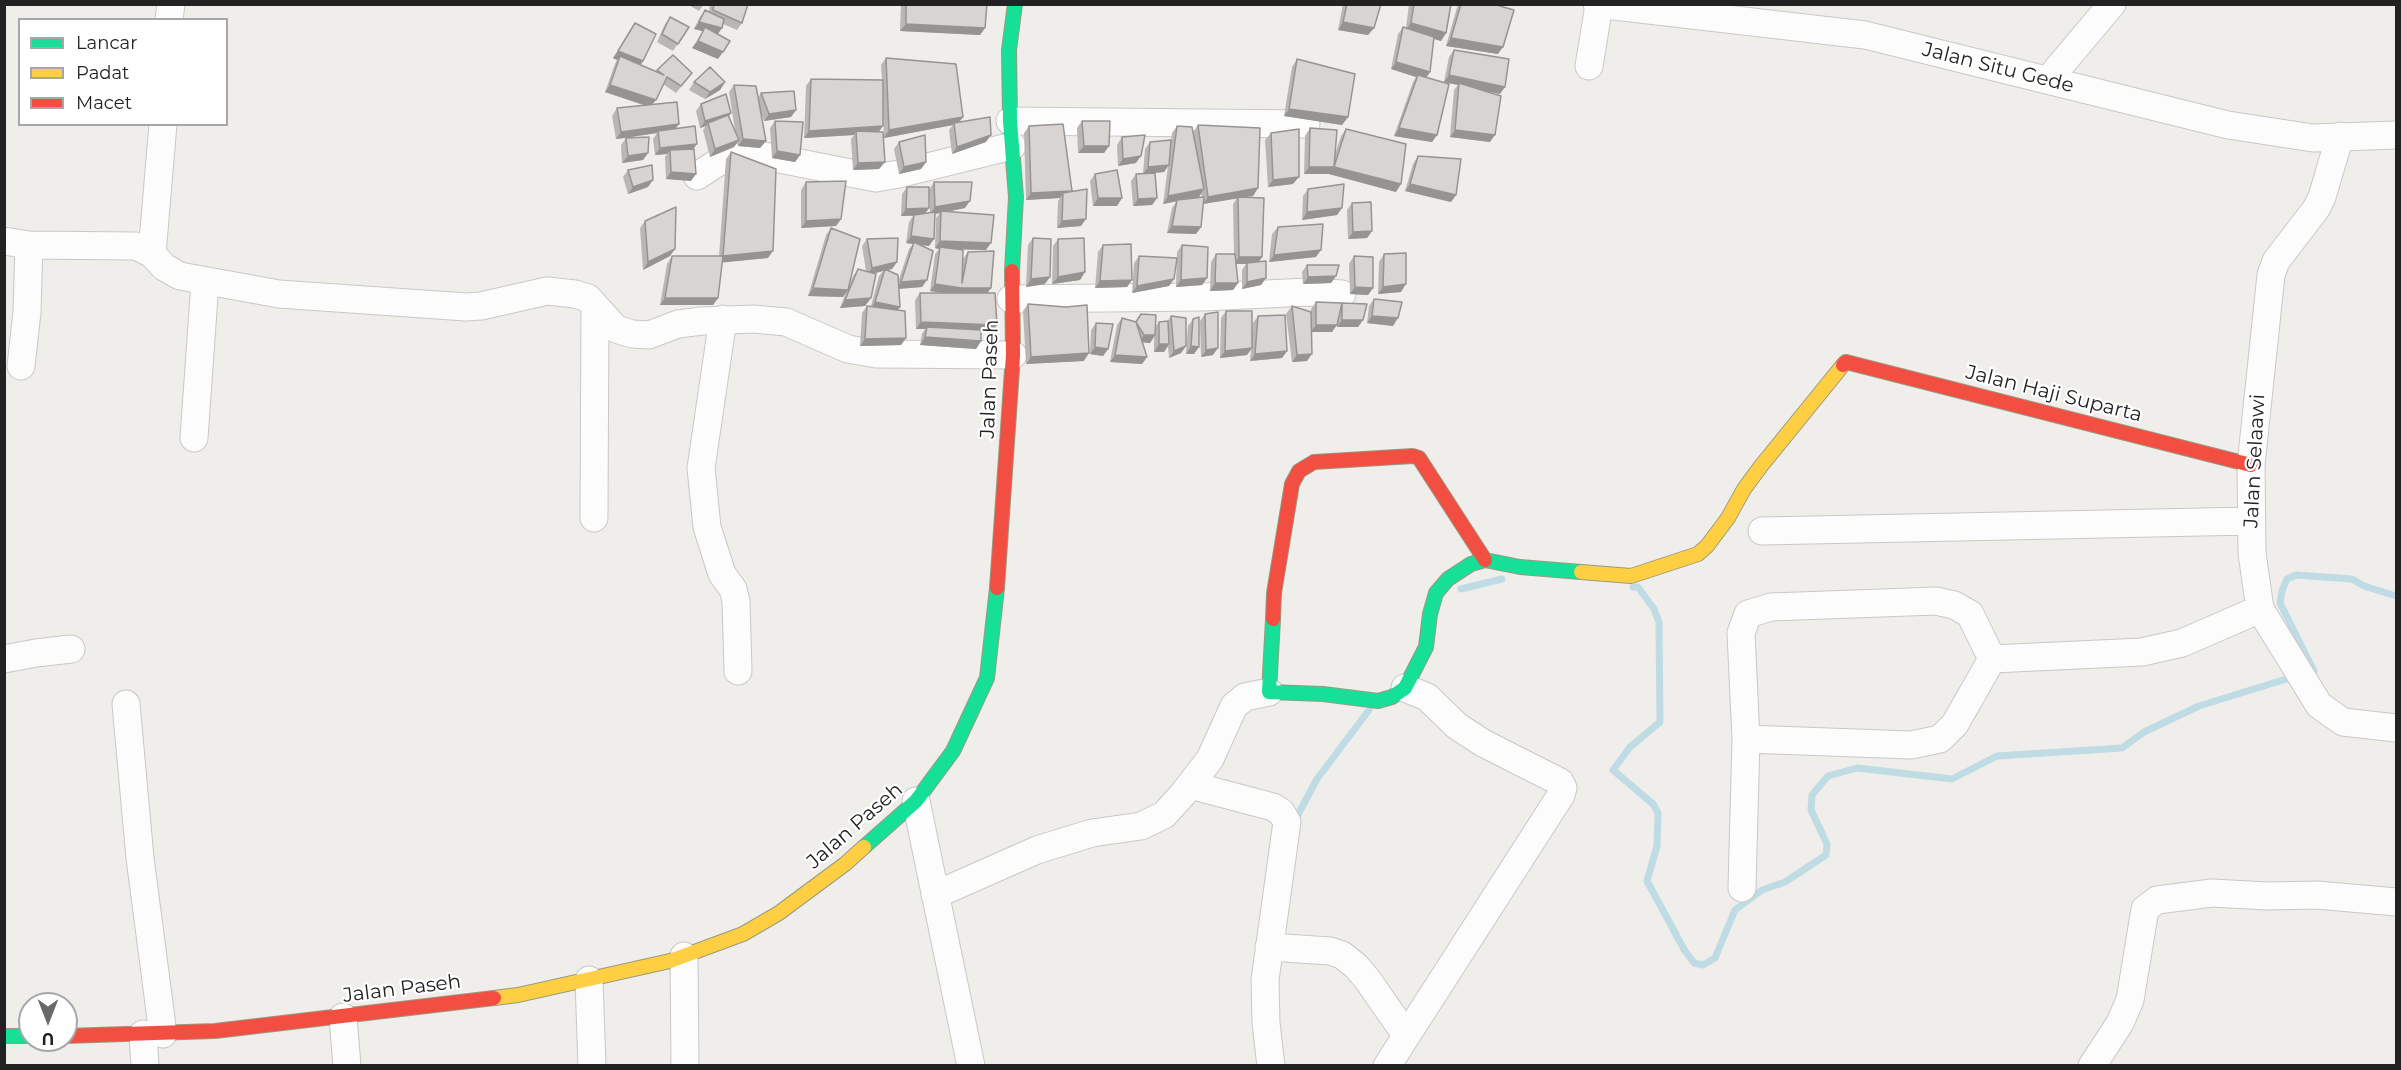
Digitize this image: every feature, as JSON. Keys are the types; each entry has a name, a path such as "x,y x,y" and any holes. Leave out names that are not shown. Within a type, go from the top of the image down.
{"street":[{"name":"Jalan Paseh","path":"78,1036 225,1030 518,994 589,981 684,956 743,934 779,913 845,864 916,801 952,751 987,678 995,618 1013,355 1011,299 1016,197 1011,134 1009,50 1015,4"},
{"path":"2048,80 2112,4"},
{"path":"1589,66 1598,5"},
{"name":"Jalan Situ Gede","path":"1598,5 1773,15 1865,35 2228,125 2313,138 2397,135"},
{"path":"697,176 720,161 732,157 764,156 876,178 1011,134 1306,124"},
{"path":"153,254 163,126"},
{"name":"Jalan Selaawi","path":"2340,136 2322,197 2316,209 2276,261 2271,275 2251,465 2252,553 2260,609 2319,705 2343,722 2397,728"},
{"path":"21,366 27,312 17,243 136,246 153,254 164,267 180,276 287,295 466,307 481,306 547,291 575,294 588,298 616,329 632,334 649,334 678,324 723,319 786,322 848,349 876,354 1013,355"},
{"path":"195,438 205,282"},
{"path":"1011,299 1203,297 1308,292 1342,294"},
{"path":"594,518 595,306"},
{"path":"723,319 701,468 707,527 722,574 733,589 736,601 738,670"},
{"name":"Jalan Haji Suparta","path":"1485,560 1521,567 1630,576 1698,554 1728,518 1744,489 1761,466 1846,362 2251,465"},
{"path":"1269,692 1274,593 1292,484 1299,471 1314,462 1413,456 1419,458 1485,560 1458,572 1448,579 1436,593 1430,614 1426,647 1412,690"},
{"path":"1762,531 2251,521"},
{"path":"1742,888 1746,739 1741,633 1748,615 1771,608 1936,601 1954,605 1970,614 1992,659"},
{"path":"1992,659 2142,652 2182,642 2260,609"},
{"path":"4,659 71,649"},
{"path":"1746,739 1911,745 1940,739 1955,724 1992,659"},
{"path":"935,895 1037,850 1092,833 1142,826 1164,815 1210,759 1234,706 1245,697 1269,692 1323,694 1378,700 1412,690 1433,701 1457,726 1483,743 1560,782 1563,788 1561,795 1387,1065"},
{"path":"126,704 153,1034 145,1065"},
{"path":"1190,785 1273,807 1285,816 1287,829 1276,947 1266,980 1266,1023 1271,1065"},
{"path":"916,801 971,1065"},
{"path":"2092,1065 2120,1023 2130,1000 2145,909 2157,900 2212,893 2266,896 2318,895 2397,902"},
{"path":"1276,947 1330,951 1342,955 1356,966 1406,1035"},
{"path":"684,956 685,1065"},
{"path":"589,981 592,1065"},
{"path":"343,1017 347,1065"}],"building":[{"path":"714,4 748,4 742,23 713,10"},
{"path":"906,4 987,4 985,28 906,24"},
{"path":"1347,4 1381,4 1374,28 1343,22"},
{"path":"1414,4 1451,4 1446,33 1411,23"},
{"path":"1461,4 1493,4 1514,10 1503,47 1451,38"},
{"path":"705,10 724,19 722,28 699,22"},
{"path":"670,17 689,27 678,44 662,34"},
{"path":"635,23 656,34 643,61 618,51"},
{"path":"705,27 730,41 723,52 698,41"},
{"path":"1403,27 1434,37 1430,72 1396,62"},
{"path":"1454,50 1509,59 1505,87 1449,75"},
{"path":"673,55 692,73 681,86 667,77 656,100 610,85 620,56 664,75 657,70"},
{"path":"886,58 956,64 963,117 889,130"},
{"path":"1297,59 1355,74 1348,117 1289,109"},
{"path":"710,67 725,82 710,92 694,82"},
{"path":"1418,75 1449,84 1437,135 1399,128"},
{"path":"811,79 883,80 883,126 809,131"},
{"path":"1459,83 1501,96 1495,135 1455,130"},
{"path":"734,85 756,86 766,141 743,139"},
{"path":"794,91 796,110 769,114 761,93"},
{"path":"726,94 731,113 705,121 701,104"},
{"path":"677,102 679,124 621,132 617,108"},
{"path":"728,115 739,140 715,149 708,123"},
{"path":"990,117 991,135 957,147 954,123"},
{"path":"775,121 803,122 800,155 777,151"},
{"path":"1082,121 1110,121 1109,146 1084,146"},
{"path":"1063,124 1072,191 1031,193 1029,126"},
{"path":"1198,125 1260,128 1258,188 1208,197"},
{"path":"695,126 697,144 660,148 658,131"},
{"path":"1177,126 1192,127 1204,189 1168,196"},
{"path":"1310,128 1337,130 1334,167 1309,167"},
{"path":"1299,129 1299,177 1273,180 1271,133"},
{"path":"1346,129 1406,144 1401,184 1334,167"},
{"path":"856,131 883,132 885,162 858,163"},
{"path":"925,135 926,162 904,167 899,142"},
{"path":"1145,135 1141,156 1123,159 1122,137"},
{"path":"649,137 648,153 628,156 626,138"},
{"path":"1171,140 1169,165 1148,167 1150,142"},
{"path":"694,149 696,174 671,172 670,150"},
{"path":"731,152 776,169 773,251 723,256"},
{"path":"1418,156 1461,159 1456,195 1410,184"},
{"path":"652,165 653,180 633,187 628,170"},
{"path":"1117,170 1122,198 1098,198 1095,174"},
{"path":"1155,173 1157,198 1138,199 1136,174"},
{"path":"846,181 841,219 806,221 806,182"},
{"path":"934,182 972,182 970,201 935,207"},
{"path":"1344,184 1342,208 1307,212 1308,189"},
{"path":"907,187 929,187 929,208 906,209"},
{"path":"1087,189 1086,219 1062,221 1063,193"},
{"path":"1204,197 1201,227 1172,226 1177,200"},
{"path":"1238,197 1264,198 1262,257 1239,257"},
{"path":"1371,202 1372,231 1353,232 1352,203"},
{"path":"676,207 675,249 648,262 645,221"},
{"path":"941,211 994,215 991,243 940,241"},
{"path":"935,212 934,239 911,236 914,215"},
{"path":"1323,224 1321,250 1274,255 1278,227"},
{"path":"831,228 860,239 848,290 813,288"},
{"path":"898,238 897,262 872,268 867,239"},
{"path":"1033,238 1051,239 1050,277 1031,279"},
{"path":"1084,238 1085,272 1058,277 1058,239"},
{"path":"914,242 933,251 927,280 901,282"},
{"path":"1131,244 1132,280 1100,281 1103,245"},
{"path":"1182,245 1208,247 1207,278 1181,280"},
{"path":"940,247 963,250 962,283 968,252 994,251 991,288 961,288 935,284"},
{"path":"1406,253 1406,284 1383,287 1384,254"},
{"path":"1216,254 1235,254 1238,283 1215,283"},
{"path":"672,256 723,256 718,298 665,298"},
{"path":"1139,256 1177,258 1174,279 1137,286"},
{"path":"1354,256 1373,257 1373,288 1355,287"},
{"path":"1266,261 1266,278 1247,282 1247,263"},
{"path":"1307,265 1339,265 1336,276 1308,277"},
{"path":"858,269 876,274 871,298 845,300"},
{"path":"885,269 898,275 900,307 875,302"},
{"path":"920,293 995,293 997,325 921,322"},
{"path":"1374,299 1402,302 1398,318 1372,316"},
{"path":"1316,302 1342,303 1337,325 1316,325"},
{"path":"1342,303 1367,304 1363,320 1342,320"},
{"path":"1028,304 1066,307 1087,305 1089,353 1031,357"},
{"path":"867,306 905,311 906,338 865,339"},
{"path":"1292,306 1311,312 1312,354 1297,355"},
{"path":"1226,311 1252,311 1252,348 1225,351"},
{"path":"1218,312 1218,348 1206,350 1205,314"},
{"path":"1141,314 1156,315 1155,335 1144,335 1136,322"},
{"path":"1285,315 1287,351 1255,354 1258,316"},
{"path":"1171,316 1186,318 1186,346 1174,351"},
{"path":"1199,317 1199,347 1191,346 1193,319"},
{"path":"1122,318 1136,322 1147,357 1115,355"},
{"path":"1168,321 1169,344 1159,344 1159,322"},
{"path":"1096,323 1113,324 1108,349 1095,347"},
{"path":"927,327 981,330 981,341 925,337"}],"waterway":[{"path":"2307,673 2314,671 2280,603 2287,579 2296,575 2352,579 2364,586 2396,596"},
{"path":"1461,589 1502,579"},
{"path":"1633,587 1638,587 1654,609 1659,622 1660,722 1630,747 1613,770 1653,804 1658,813 1657,846 1647,881 1685,951 1694,963 1703,965 1715,958 1735,910 1762,890 1785,882 1826,855 1827,844 1811,810 1812,795 1828,776 1857,768 1952,779 1997,756 2122,748 2144,732 2199,706 2296,676"},
{"path":"1294,822 1317,779 1369,710"}],"traffic: fast":[{"path":"1012,271 1016,197 1010,121 1009,50 1015,4"},
{"path":"1273,619 1269,692 1323,694 1378,701 1392,697 1405,688 1426,647 1430,614 1436,593 1448,579 1471,564 1485,560 1520,567 1581,572"},
{"path":"864,847 916,801 953,751 987,678 997,588"},
{"path":"4,1036 18,1036"}],"traffic: slow":[{"path":"1581,572 1631,576 1698,554 1728,518 1744,489 1761,466 1843,365"},
{"path":"494,998 518,995 670,961 743,934 779,913 864,847"}],"traffic: jam":[{"path":"997,588 1013,355 1012,271"},
{"path":"1843,365 1846,362 2251,465"},
{"path":"1273,619 1274,593 1292,484 1299,471 1314,462 1413,456 1419,458 1485,560"},
{"path":"78,1036 215,1031 494,998"}]}
